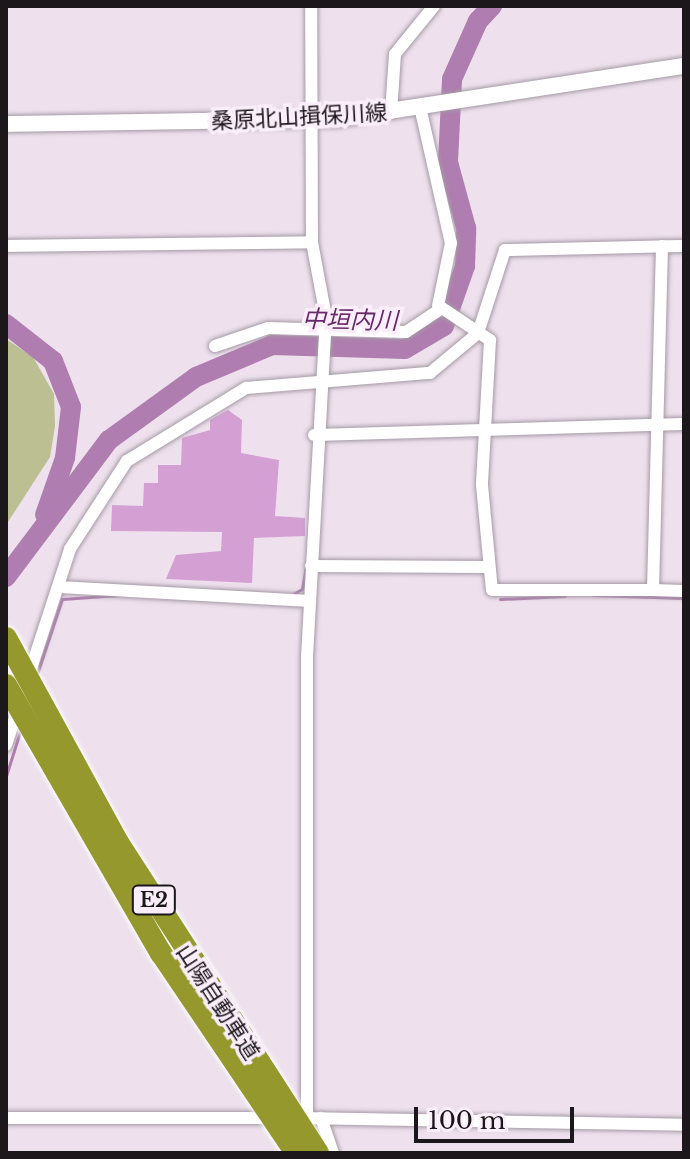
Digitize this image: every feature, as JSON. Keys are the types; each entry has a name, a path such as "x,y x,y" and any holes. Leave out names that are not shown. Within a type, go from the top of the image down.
{"highway":[{"name":"山陽自動車道","path":"6,638 117,841 326,1150"},
{"name":"山陽自動車道","path":"6,685 161,953 296,1153"}],"main road":[{"name":"桑原北山揖保川線","path":"6,124 311,120 391,113 472,97 684,66"}],"street":[{"path":"311,6 312,242 325,331 314,435 310,601 314,1118 308,1153 326,1150 314,1118"},
{"path":"391,113 395,54 434,6"},
{"path":"215,346 255,330 406,332 440,307 451,243 423,106"},
{"path":"6,246 312,242"},
{"path":"653,590 662,246"},
{"path":"6,745 81,527 127,461 228,394 318,380 430,373 476,332 505,250 684,246"},
{"path":"440,307 490,340 483,433 486,567 496,593 684,591"},
{"path":"314,435 483,433 684,424"},
{"path":"311,566 486,567"},
{"path":"59,587 310,601"},
{"path":"6,1118 314,1118 684,1125"}],"green space":[{"path":"6,339 33,357 54,394 55,426 50,457 6,525"}],"building":[{"path":"228,410 242,420 241,453 279,460 275,516 305,518 305,536 254,538 252,583 166,579 176,555 221,551 222,532 111,531 112,505 143,506 144,483 158,483 158,465 181,465 182,438 210,430 210,420"}],"waterway":[{"name":"中垣内川","path":"6,577 109,440 196,377 272,345 405,349 444,326 465,266 466,228 448,162 452,79 478,21 492,6"},
{"path":"6,324 53,361 71,407 65,458 45,515"},
{"path":"293,594 302,589 307,560"},
{"path":"37,674 62,599 119,595"},
{"path":"593,595 684,598"},
{"path":"500,599 565,596"},
{"path":"6,776 21,728"}]}
